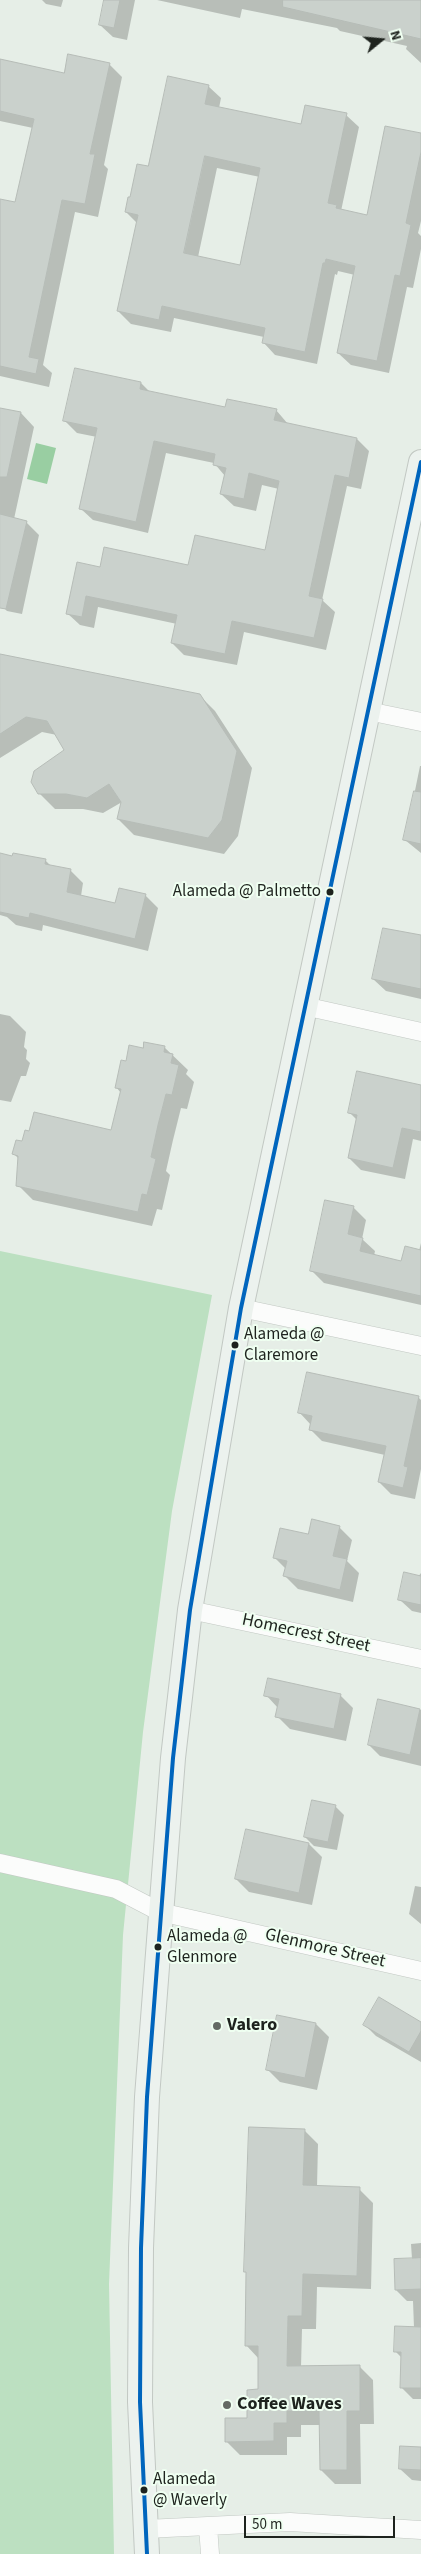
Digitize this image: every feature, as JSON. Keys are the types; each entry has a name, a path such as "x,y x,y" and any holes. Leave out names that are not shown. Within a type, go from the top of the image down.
{"main road":[{"path":"147,2554 140,2402 141,2248 147,2096 173,1758 190,1610 240,1308 420,471"}],"street":[{"path":"368,711 421,722"},
{"path":"304,1006 421,1032"},
{"path":"240,1308 421,1346"},
{"name":"Homecrest Street","path":"190,1610 421,1659"},
{"name":"Glenmore Street","path":"0,1863 116,1889 160,1912 421,1971"},
{"path":"146,2529 290,2522 421,2530"},
{"path":"208,2526 210,2554"}],"shaded area":[{"path":"36,443 56,448 47,484 27,479"},
{"path":"0,1251 212,1295 172,1511 143,1732 123,1935 109,2284 114,2554 0,2554"}],"building":[{"path":"104,0 120,0 114,28 99,25"},
{"path":"283,0 421,0 421,39 283,7"},
{"path":"68,54 110,63 90,154 95,154 85,204 62,200 29,357 39,359 36,374 0,366 0,199 15,202 34,119 0,111 0,59 64,73"},
{"path":"168,76 209,85 205,104 301,124 305,105 347,113 328,203 337,205 336,208 367,215 385,126 421,133 421,152 406,223 411,225 400,276 395,275 377,361 337,353 355,266 326,259 325,263 323,263 305,352 262,343 265,328 162,306 159,320 117,311 138,215 125,212 128,197 130,197 137,164 148,166","holes":["205,156 260,168 240,265 184,253"]},
{"path":"75,368 141,382 140,389 225,407 227,399 277,409 274,420 357,438 349,478 335,475 309,596 323,599 314,638 232,621 225,654 171,643 177,615 86,596 82,617 66,614 77,562 100,567 104,547 188,565 195,535 265,550 279,481 249,473 244,499 220,494 226,468 213,465 215,454 154,441 136,522 79,509 97,428 63,421"},
{"path":"0,408 21,412 7,477 0,477"},
{"path":"0,514 27,521 6,609 0,608"},
{"path":"0,654 200,694 237,751 222,820 208,838 117,819 121,802 109,784 87,798 66,794 38,794 31,782 34,771 64,750 47,721 26,717 0,734"},
{"path":"414,791 421,792 421,844 403,840"},
{"path":"0,853 12,856 13,853 46,859 45,864 71,869 67,892 115,903 119,888 146,894 135,939 30,913 29,918 0,912"},
{"path":"383,928 421,935 421,989 372,979"},
{"path":"144,1042 165,1046 164,1052 173,1054 171,1063 179,1065 172,1095 166,1094 151,1157 156,1159 147,1195 142,1194 138,1212 16,1186 18,1156 12,1154 16,1140 22,1141 25,1130 29,1131 34,1112 111,1130 121,1089 115,1088 121,1060 126,1061 129,1045 143,1048"},
{"path":"357,1071 421,1085 421,1132 402,1128 393,1168 348,1158 357,1115 348,1113"},
{"path":"325,1200 354,1206 348,1234 363,1238 360,1251 401,1261 405,1246 421,1250 421,1296 310,1271"},
{"path":"307,1372 419,1396 404,1466 408,1467 403,1488 378,1482 386,1446 309,1430 312,1416 298,1413"},
{"path":"312,1519 340,1526 333,1556 347,1559 340,1590 283,1576 287,1561 273,1558 280,1528 308,1534"},
{"path":"404,1572 421,1576 421,1605 398,1600"},
{"path":"268,1678 341,1694 334,1729 275,1717 279,1699 264,1696"},
{"path":"378,1699 420,1709 410,1755 368,1745"},
{"path":"312,1800 336,1805 328,1842 304,1837"},
{"path":"246,1829 309,1843 299,1893 235,1879"},
{"path":"379,1997 421,2022 421,2031 409,2052 363,2025"},
{"path":"277,2015 316,2023 305,2078 266,2070"},
{"path":"249,2127 305,2129 303,2185 360,2187 357,2276 303,2274 302,2316 288,2316 287,2366 360,2365 360,2411 347,2411 347,2470 320,2470 319,2411 287,2411 287,2423 274,2423 274,2441 225,2442 225,2418 247,2418 247,2390 258,2389 258,2346 245,2346 246,2272 244,2272"},
{"path":"421,2258 421,2289 395,2290 394,2259"},
{"path":"395,2326 421,2327 421,2388 400,2388 401,2352 394,2352"},
{"path":"400,2446 421,2447 421,2470 399,2469"}],"transit line":[{"path":"147,2554 140,2402 141,2248 147,2097 173,1758 190,1610 241,1308 421,462"}],"place":[{"name":"Alameda @ Palmetto","path":"330,892"},
{"name":"Alameda @ Claremore","path":"235,1345"},
{"name":"Alameda @ Glenmore","path":"158,1947"},
{"name":"Valero","path":"217,2026"},
{"name":"Coffee Waves","path":"227,2405"},
{"name":"Alameda @ Waverly","path":"144,2490"}]}
